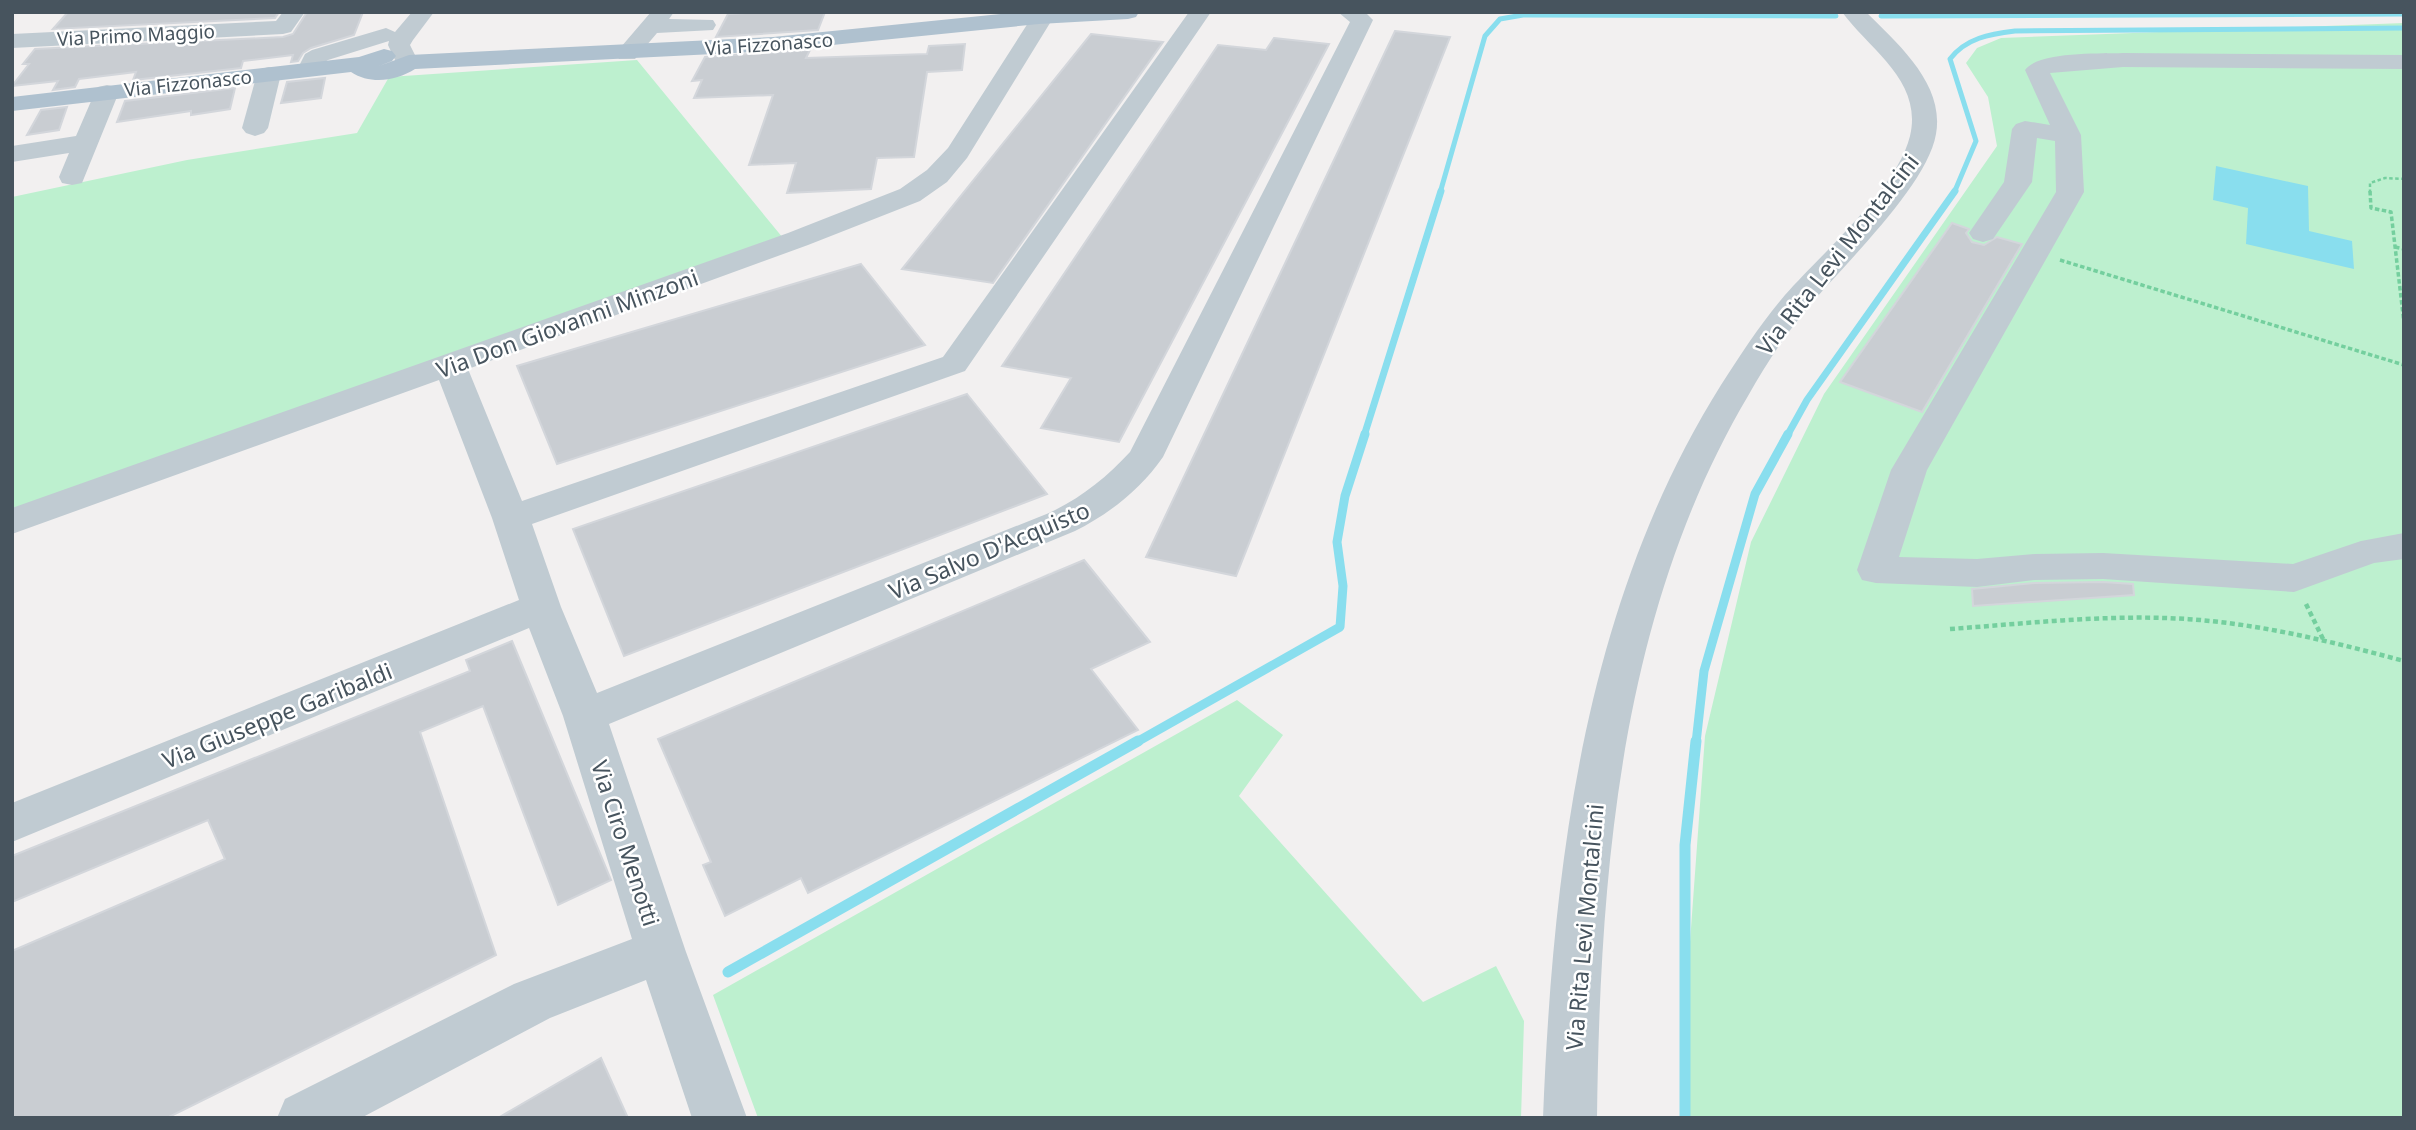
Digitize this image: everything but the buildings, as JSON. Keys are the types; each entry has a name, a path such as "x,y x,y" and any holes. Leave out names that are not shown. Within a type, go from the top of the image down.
{"main road":[{"name":"Via Fizzonasco","path":"368,61 361,69 364,72 377,73 393,71 406,59 627,54 837,40 1039,17 1128,12"},
{"name":"Via Fizzonasco","path":"12,104 368,61"}],"street":[{"name":"Via Primo Maggio","path":"12,41 284,27 295,12"},
{"path":"368,61 386,35 394,12"},
{"path":"406,59 398,45 402,36 420,20 423,12"},
{"path":"511,518 954,364 1200,12"},
{"name":"Via Rita Levi Montalcini","path":"1570,1118 1570,1067 1586,858 1607,731 1630,633 1660,542 1698,455 1766,341 1893,190 1919,151 1925,116 1911,76 1853,12"},
{"name":"Via Salvo D'Acquisto","path":"585,716 1062,523 1090,509 1112,493 1145,457 1363,16"},
{"name":"Via Don Giovanni Minzoni","path":"12,522 798,239 910,195 937,176 958,152 1039,23 1039,17"},
{"path":"12,41 26,18"},
{"path":"627,54 658,19 705,25"},
{"path":"309,70 313,59 320,55 386,35"},
{"path":"2104,45 2123,60"},
{"path":"2404,62 2123,60 2051,64 2036,70 2068,135 2070,192 1909,470 1876,570 1977,573 2035,567 2103,566 2294,578 2324,569 2348,556 2404,546"},
{"path":"255,128 269,74"},
{"path":"72,177 107,92"},
{"path":"1983,233 2018,182 2025,129 2068,135"},
{"path":"12,153 86,142"},
{"name":"Via Ciro Menotti","path":"304,1118 532,1001 661,952 585,716 450,365"},
{"name":"Via Giuseppe Garibaldi","path":"12,823 541,607"},
{"path":"661,952 720,1118"}],"path":[{"path":"2404,179 2385,178 2370,183 2371,208 2391,212 2404,323"},
{"path":"2395,247 2404,249"},
{"path":"2033,252 2206,303 2283,331 2404,365"},
{"path":"2294,578 2323,639"},
{"path":"1950,629 2099,618 2199,620 2323,639 2404,661"}],"green space":[{"path":"2404,23 2404,1118 1690,1118 1683,1038 1705,736 1751,542 1824,394 1997,146 1988,97 1966,63 1977,48 2001,38"},
{"path":"637,60 783,238 12,511 12,197 187,160 357,133 389,77"},
{"path":"1237,700 1283,735 1239,796 1423,1002 1496,966 1524,1021 1521,1118 758,1118 713,995"}],"water":[{"path":"2216,166 2308,186 2309,231 2352,241 2354,269 2246,244 2248,208 2213,200"}],"waterway":[{"path":"1881,16 2404,14"},
{"path":"1440,193 1485,36 1500,19 1523,15 1836,16"},
{"path":"1955,192 1976,141 1950,59 1963,46 1979,38 2015,31 2404,28"},
{"path":"1364,436 1441,191"},
{"path":"1787,436 1807,400 1955,192"},
{"path":"1135,743 1340,627 1343,586 1337,542 1345,496 1365,434"},
{"path":"1696,743 1704,671 1755,494 1788,434"},
{"path":"728,972 1138,741"},
{"path":"1685,1118 1685,845 1696,741"}]}
